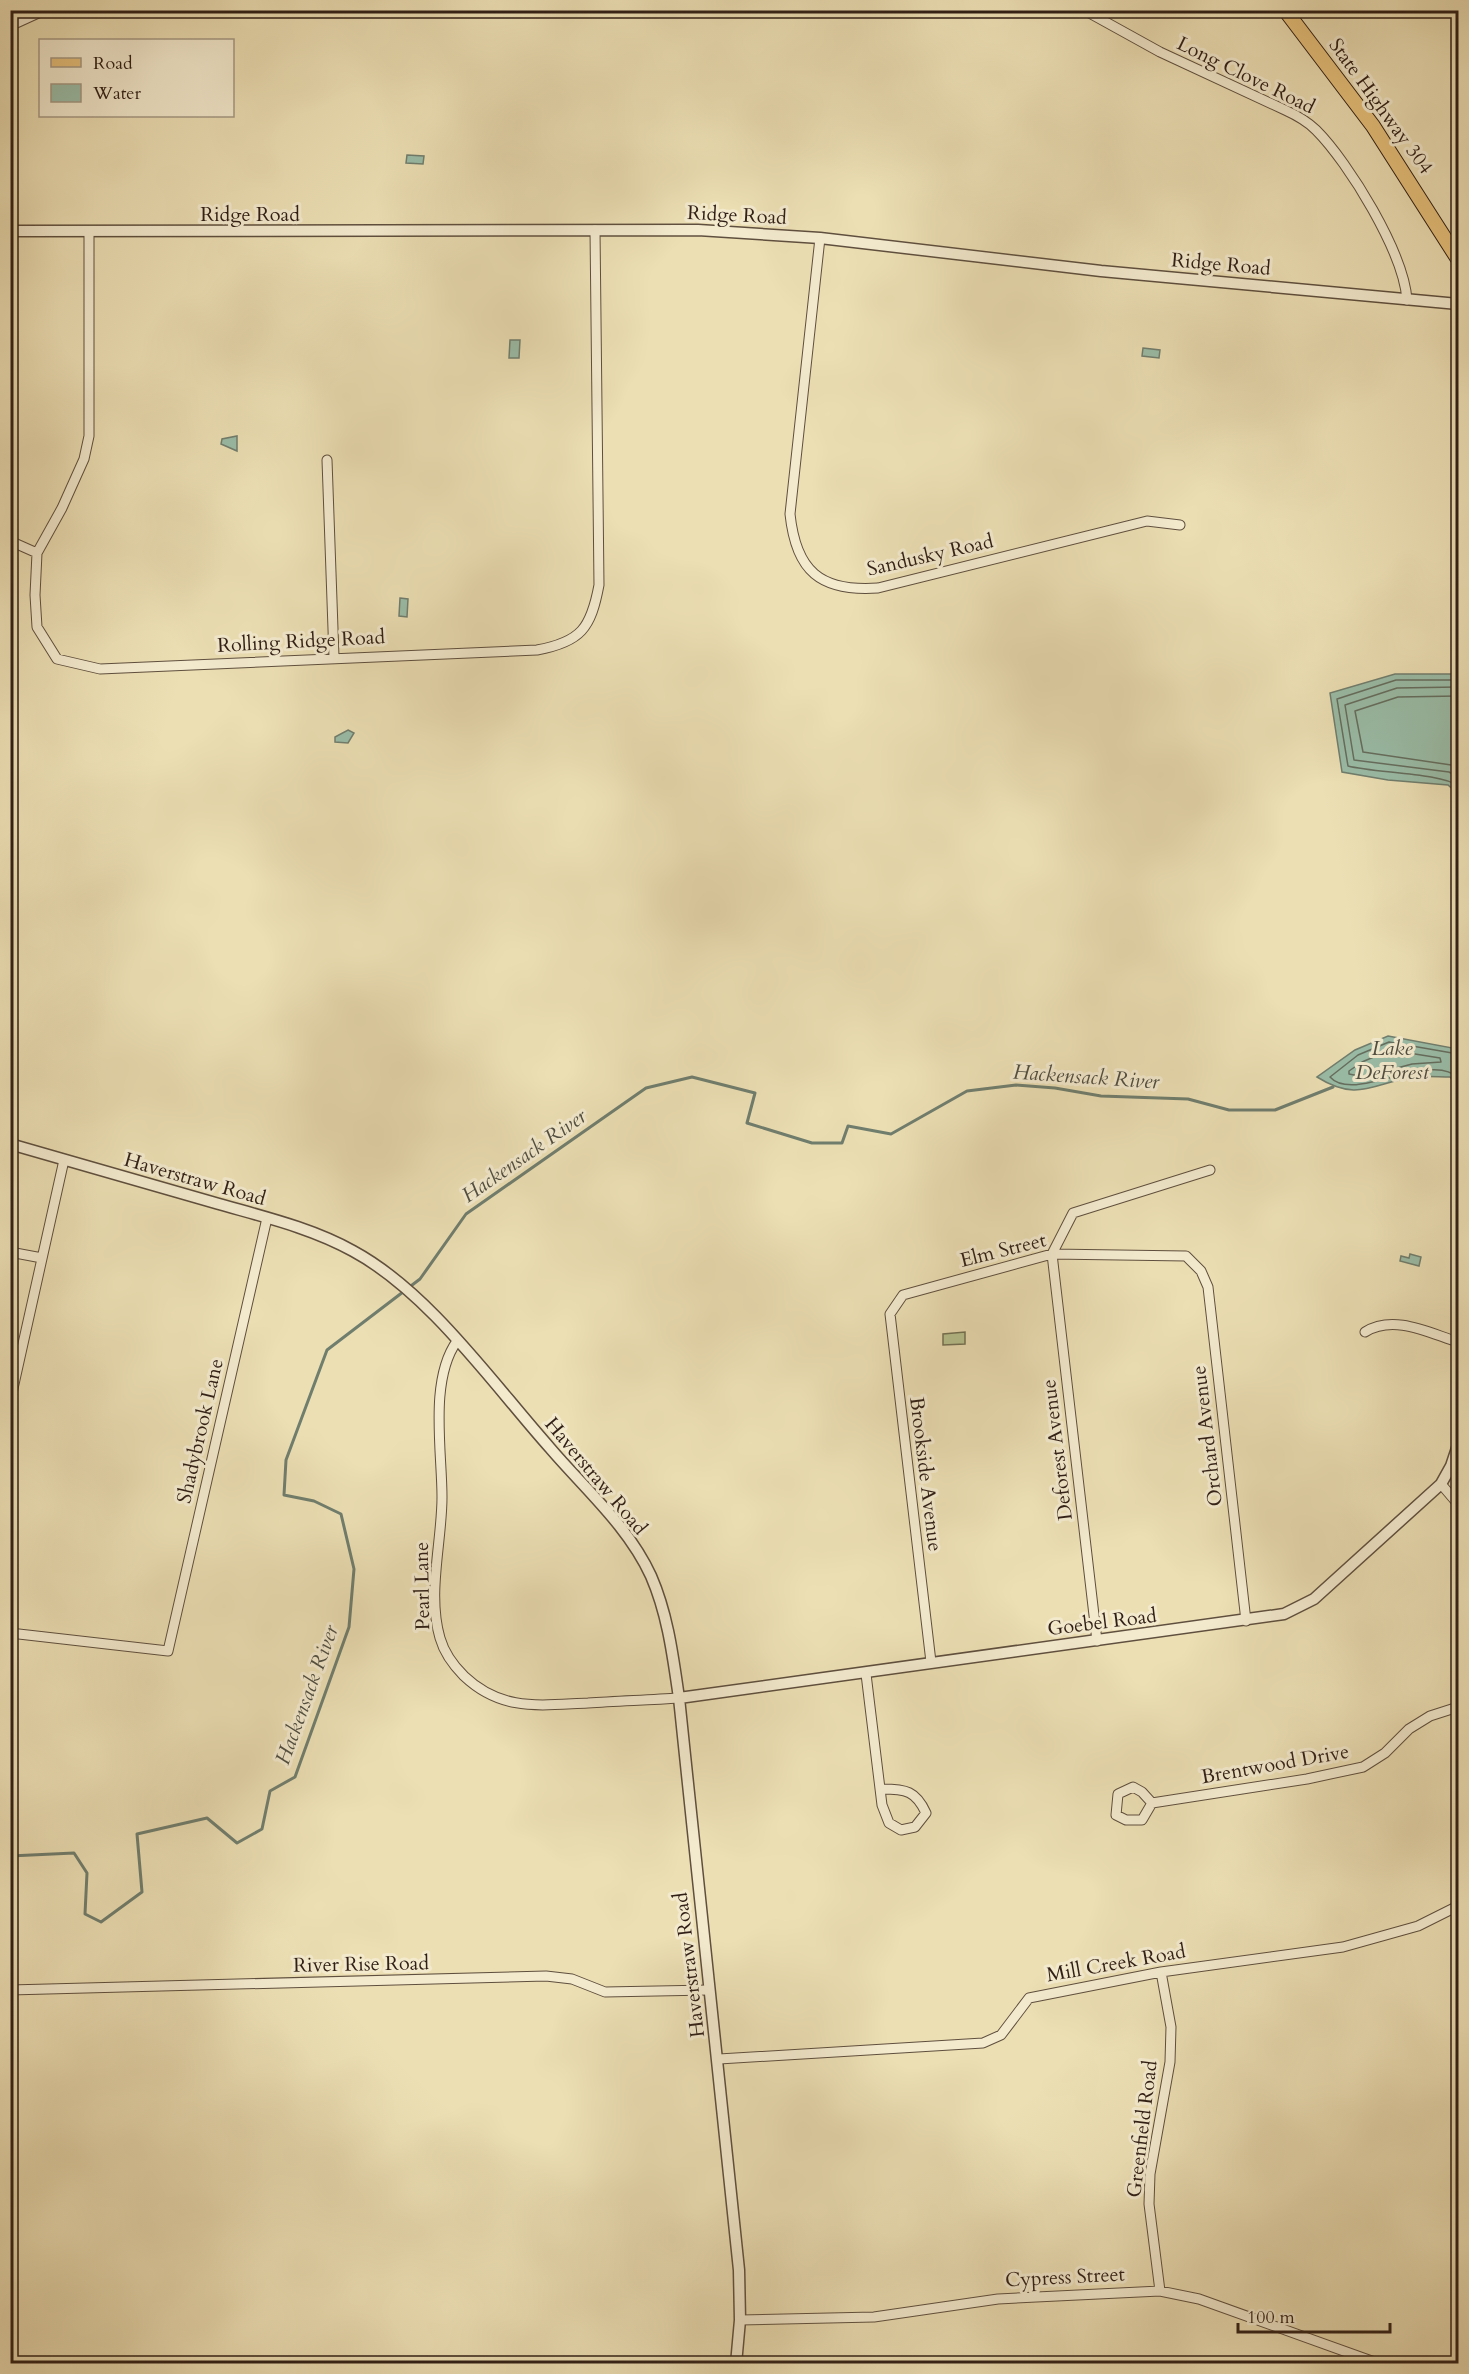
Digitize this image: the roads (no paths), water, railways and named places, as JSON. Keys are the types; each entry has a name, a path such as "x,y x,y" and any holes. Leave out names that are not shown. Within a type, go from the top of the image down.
{"main road":[{"name":"State Highway 304","path":"1285,10 1373,126 1458,259"}],"street":[{"path":"10,26 45,10"},
{"name":"Long Clove Road","path":"1084,10 1117,31 1285,110 1310,125 1344,166 1382,229 1400,267 1407,300"},
{"name":"Rolling Ridge Road","path":"89,232 87,446 84,459 62,508 37,553 34,595 37,627 57,659 100,669 334,657 537,650 561,646 582,633 594,610 599,585 596,230"},
{"name":"Ridge Road","path":"10,231 698,230 820,238 1101,271 1458,304"},
{"name":"Sandusky Road","path":"820,238 790,514 798,553 826,583 854,590 878,588 1147,521 1180,525"},
{"path":"327,460 334,657"},
{"path":"10,541 37,553"},
{"name":"Haverstraw Road","path":"10,1144 267,1218 353,1250 378,1266 411,1293 457,1341 595,1497 633,1545 650,1574 663,1607 679,1698 709,1990 719,2059 739,2270 740,2319 736,2364"},
{"path":"10,1402 64,1160"},
{"path":"1052,1254 1073,1213 1210,1170"},
{"name":"Shadybrook Lane","path":"10,1633 168,1651 267,1218"},
{"path":"10,1252 42,1258"},
{"name":"Elm Street","path":"903,1295 1052,1254 1186,1256"},
{"name":"Deforest Avenue","path":"1052,1254 1097,1641"},
{"name":"Orchard Avenue","path":"1186,1256 1201,1271 1208,1287 1246,1621"},
{"name":"Brookside Avenue","path":"903,1295 890,1314 890,1331 931,1662"},
{"path":"1365,1332 1376,1325 1390,1323 1458,1342"},
{"name":"Pearl Lane","path":"457,1341 448,1353 443,1371 440,1408 442,1500 436,1611 440,1638 447,1655 479,1690 501,1700 526,1706 679,1698"},
{"name":"Goebel Road","path":"679,1698 866,1674 931,1662 1246,1621 1284,1614 1314,1599 1441,1484 1452,1466 1458,1445"},
{"path":"1441,1484 1458,1504"},
{"path":"866,1674 882,1789 882,1805 889,1823 901,1830 915,1827 926,1813 919,1798 901,1789 882,1789"},
{"name":"Brentwood Drive","path":"1152,1803 1307,1779 1363,1767 1385,1753 1409,1729 1430,1716 1458,1707"},
{"name":"Mill Creek Road","path":"719,2059 983,2043 1000,2035 1029,1998 1161,1972 1343,1947 1418,1926 1458,1906"},
{"name":"Greenfield Road","path":"1160,2291 1149,2204 1150,2174 1170,2062 1171,2027 1161,1972"},
{"name":"River Rise Road","path":"10,1990 546,1976 572,1979 605,1992 709,1990"},
{"name":"Cypress Street","path":"740,2319 874,2317 998,2299 1160,2291 1199,2299 1380,2364"}],"water":[{"path":"407,155 424,156 423,164 406,163"},
{"path":"510,340 520,340 519,358 509,358"},
{"path":"1143,348 1160,350 1159,358 1142,356"},
{"path":"237,436 237,451 221,444 222,439"},
{"path":"400,598 408,599 407,617 399,616"},
{"path":"1395,674 1458,674 1458,794 1448,785 1388,780 1342,772 1330,693"},
{"path":"348,730 354,733 348,743 335,742 335,737"},
{"name":"Lake DeForest","path":"1388,1036 1458,1049 1458,1086 1450,1077 1420,1077 1356,1090 1332,1085 1317,1077 1355,1050"},
{"path":"1410,1254 1421,1257 1419,1266 1400,1261 1401,1256 1409,1258"}],"waterway":[{"name":"Hackensack River","path":"10,1856 74,1853 87,1873 85,1914 101,1922 142,1892 137,1834 207,1818 237,1843 262,1829 270,1791 295,1777 349,1627 354,1569 341,1514 314,1501 284,1495 286,1460 327,1350 420,1279 466,1214 646,1088 692,1077 755,1093 747,1123 812,1143 842,1143 848,1126 891,1134 967,1091 1016,1085 1055,1088 1101,1096 1188,1099 1229,1110 1275,1110 1333,1087"}]}
